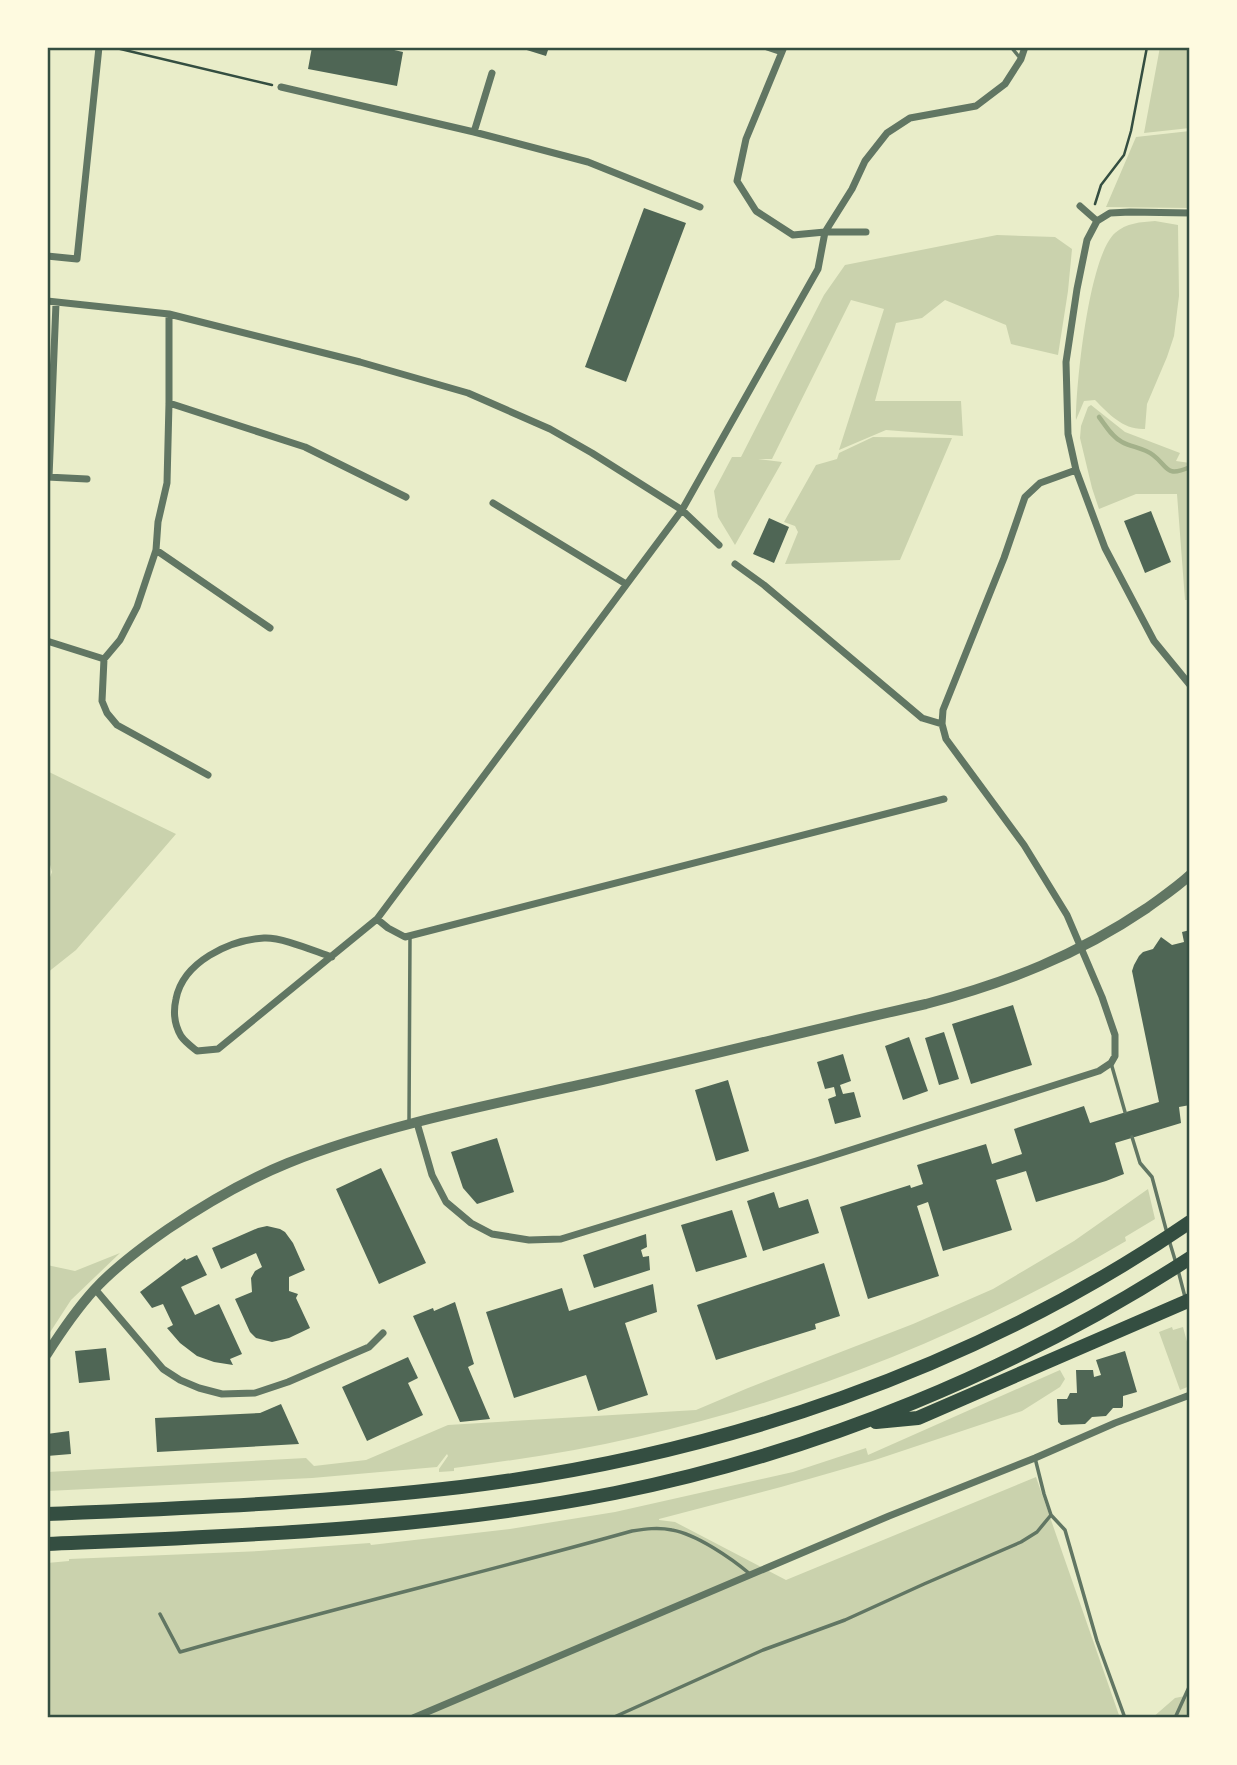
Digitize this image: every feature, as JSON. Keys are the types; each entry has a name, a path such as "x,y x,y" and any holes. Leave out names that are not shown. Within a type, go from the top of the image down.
{"highway":[{"path":"47,1514 274,1503 463,1487 565,1472 750,1429 848,1396 997,1334 1061,1300 1186,1225"},
{"path":"47,1544 319,1531 467,1517 615,1493 689,1477 795,1446 861,1423 972,1378 1072,1328 1190,1258"},
{"path":"861,1423 918,1418 1190,1300"}],"street":[{"path":"47,256 77,259 99,47"},
{"path":"767,47 783,50 746,139 737,181 756,211 793,235 866,232"},
{"path":"332,957 267,938 239,942 216,952 191,969 178,989 173,1015 181,1037 197,1051 218,1049 332,957 377,919 682,510 818,269 825,232 852,189 865,161 887,133 910,118 976,106 1004,85 1021,59 1025,47"},
{"path":"474,132 492,73"},
{"path":"281,87 588,162 700,207"},
{"path":"1080,206 1097,221"},
{"path":"1190,213 1110,213 1097,221 1087,240 1066,362 1068,434 1076,470 1090,511 1105,548 1154,641 1190,685"},
{"path":"87,479 48,477 52,302 169,314 360,362 468,393 550,429 592,453 682,510 719,545"},
{"path":"169,314 167,483 158,523 156,550 137,607 120,640 104,659 102,701 107,713 117,725 208,775"},
{"path":"169,403 306,447 406,497"},
{"path":"413,1124 432,1175 446,1202 471,1223 492,1234 529,1240 561,1239 1087,1075 1111,1063 1115,1056 1115,1035 1067,915 1024,845 946,739 942,724 943,710 1004,558 1025,497 1040,483 1076,470"},
{"path":"493,503 626,584"},
{"path":"156,550 270,628"},
{"path":"735,564 922,718 942,724"},
{"path":"47,640 104,659"},
{"path":"377,919 405,937 410,936 944,799"},
{"path":"47,1354 63,1329 114,1270 181,1220 232,1190 288,1163 348,1142 460,1112 926,1004 996,984 1040,967 1089,943 1127,921 1190,876"},
{"path":"95,1289 163,1369 180,1380 222,1394 255,1393 288,1382 369,1347 383,1333"},
{"path":"412,1718 889,1516 1190,1395"}],"lane":[{"path":"1011,47 1021,59"},
{"path":"410,936 413,1124"},
{"path":"1111,1063 1125,1112"},
{"path":"1132,1137 1140,1163 1152,1177 1190,1313"},
{"path":"1035,1458 1051,1515 1065,1530 1097,1641 1125,1718"},
{"path":"612,1718 763,1650 845,1620 1021,1542 1037,1532 1051,1515"},
{"path":"160,1614 180,1652 646,1529 676,1530 716,1549 752,1576"},
{"path":"1175,1718 1190,1685"}],"path":[{"path":"112,47 281,87"},
{"path":"1097,221 1095,204 1101,185 1124,155 1131,131 1147,47"}],"green space":[{"path":"1160,47 1190,47 1190,128 1144,133"},
{"path":"1190,131 1190,208 1106,207 1136,137"},
{"path":"1155,221 1178,225 1179,296 1174,336 1147,404 1145,429 1123,424 1095,400 1084,401 1076,420 1078,379 1091,293 1106,246 1115,233 1124,227"},
{"path":"997,235 1055,237 1072,249 1058,355 1011,344 1006,325 945,300 922,318 896,323 875,401 961,401 963,436 886,430 839,450 884,309 851,300 772,459 758,459 782,462 735,545 718,517 714,491 732,457 741,457 824,295 845,265"},
{"path":"1091,405 1125,432 1180,453 1176,461 1190,463 1190,600 1185,600 1177,494 1136,494 1099,509 1080,438 1081,426"},
{"path":"873,437 952,438 900,560 785,564 798,532 795,526 784,522 816,465 837,459 839,453"},
{"path":"47,771 176,834 76,950 47,973 47,885 52,872 47,854"},
{"path":"1148,1189 1155,1219 1125,1237 1126,1241 1068,1274 950,1332 889,1358 766,1402 702,1421 592,1447 454,1468 454,1471 439,1472 447,1454 437,1467 312,1478 47,1491 47,1472 306,1458 314,1466 366,1460 448,1425 696,1410 913,1324 993,1289 1074,1241"},
{"path":"120,1253 71,1300 47,1337 47,1265 75,1271"},
{"path":"1172,1327 1173,1330 1183,1327 1190,1353 1190,1386 1180,1390 1159,1332"},
{"path":"1060,1370 1065,1379 1060,1387 1022,1411 875,1460 659,1520 675,1522 786,1580 1036,1477 1120,1718 47,1718 47,1563 69,1559 371,1545 510,1529 615,1512 793,1472 866,1448 868,1455"},
{"path":"1190,1695 1190,1718 1152,1718 1175,1698"}],"building":[{"path":"312,47 381,47 403,52 397,86 308,69"},
{"path":"517,47 549,47 546,56"},
{"path":"644,208 686,223 626,382 585,367"},
{"path":"1151,511 1171,562 1145,573 1124,521"},
{"path":"769,518 789,527 774,563 753,554"},
{"path":"1190,930 1190,1105 1179,1107 1181,1123 1115,1143 1124,1174 1106,1181 1036,1202 1026,1171 996,1180 1012,1230 943,1251 928,1202 917,1206 939,1276 868,1299 840,1207 910,1185 911,1188 923,1184 917,1165 986,1144 992,1164 1022,1154 1014,1129 1084,1106 1090,1123 1159,1102 1132,971 1139,956 1153,949 1161,937 1172,945 1184,942 1182,932"},
{"path":"1013,1005 1032,1065 971,1084 952,1024"},
{"path":"944,1032 959,1079 939,1085 925,1038"},
{"path":"909,1037 928,1091 903,1100 885,1046"},
{"path":"843,1054 851,1081 840,1085 843,1094 854,1092 861,1117 835,1124 828,1099 836,1096 834,1087 825,1089 817,1062"},
{"path":"728,1080 749,1151 716,1161 695,1090"},
{"path":"497,1138 514,1192 477,1204 463,1188 451,1152"},
{"path":"381,1168 426,1263 379,1284 336,1189"},
{"path":"774,1192 779,1208 808,1199 819,1233 763,1251 747,1201"},
{"path":"732,1210 747,1257 696,1272 681,1225"},
{"path":"267,1226 285,1232 305,1270 289,1277 289,1291 298,1294 296,1298 310,1328 289,1338 272,1342 256,1338 250,1332 235,1299 252,1292 251,1278 255,1271 262,1267 256,1253 221,1269 212,1248"},
{"path":"646,1234 647,1247 641,1250 643,1257 649,1256 650,1270 594,1288 583,1255"},
{"path":"197,1255 207,1275 181,1287 195,1315 219,1304 242,1354 230,1359 233,1365 197,1356 180,1343 167,1328 173,1325 163,1304 152,1308 140,1292 185,1258 186,1260"},
{"path":"824,1263 840,1316 815,1324 816,1329 716,1360 697,1305"},
{"path":"653,1284 657,1312 625,1323 648,1395 598,1411 586,1375 514,1398 486,1312 562,1288 569,1311"},
{"path":"455,1302 474,1364 468,1367 490,1419 460,1422 413,1316"},
{"path":"106,1348 110,1380 79,1383 75,1351"},
{"path":"1125,1351 1137,1392 1123,1396 1122,1408 1113,1408 1106,1416 1092,1417 1085,1424 1061,1425 1058,1422 1057,1399 1067,1399 1070,1393 1077,1393 1076,1370 1093,1370 1094,1377 1101,1375 1096,1360"},
{"path":"408,1357 418,1378 408,1383 423,1415 367,1441 342,1387"},
{"path":"281,1404 299,1444 157,1452 155,1418 260,1413"},
{"path":"69,1431 71,1454 47,1456 47,1434"}],"waterway":[{"path":"1099,417 1118,440 1149,453 1168,470 1190,467"}]}
